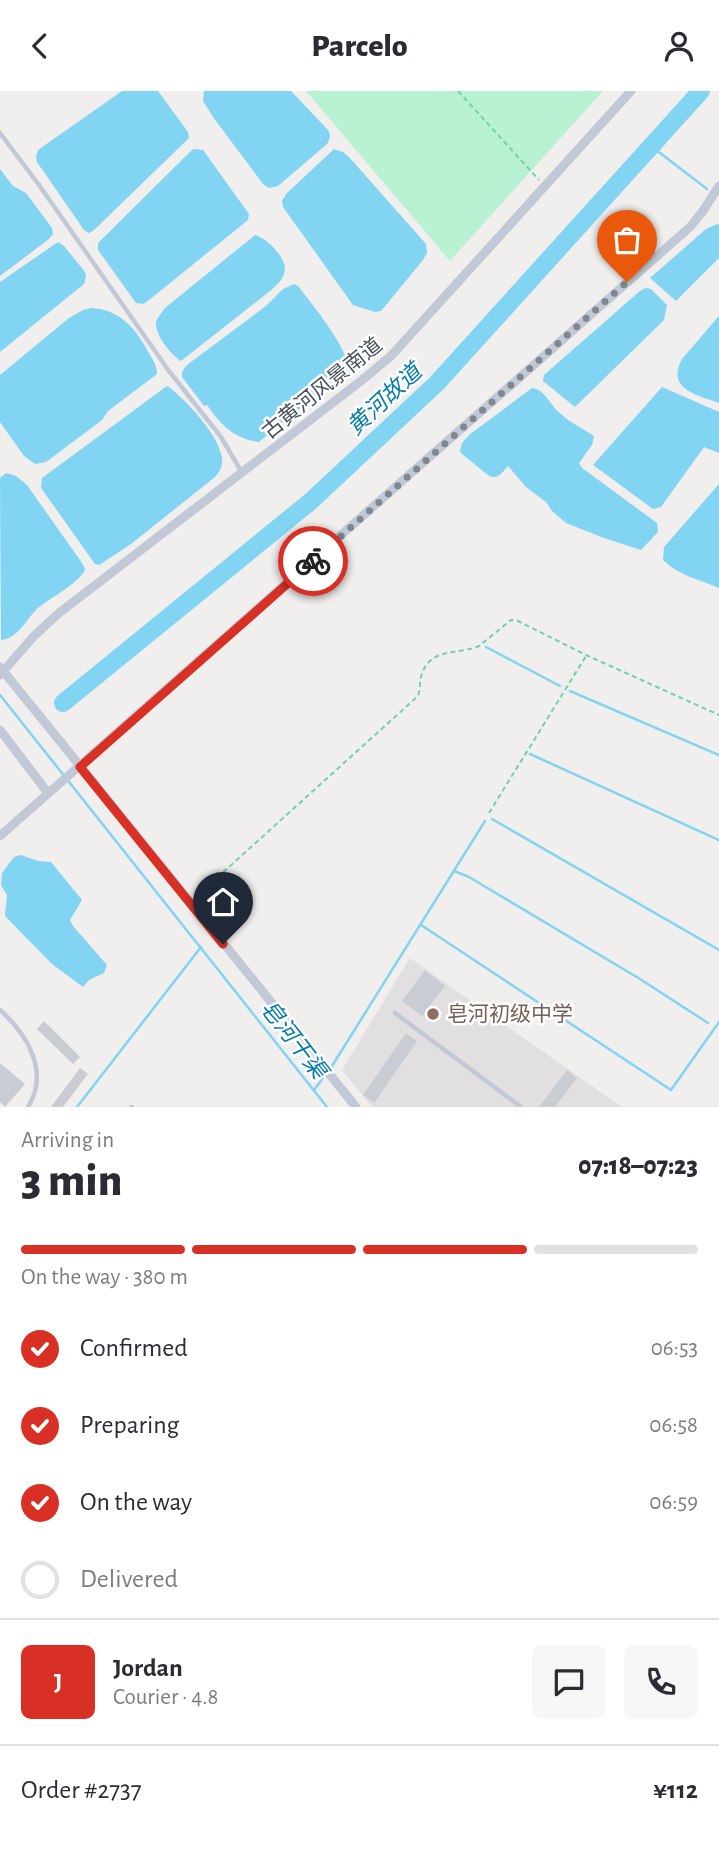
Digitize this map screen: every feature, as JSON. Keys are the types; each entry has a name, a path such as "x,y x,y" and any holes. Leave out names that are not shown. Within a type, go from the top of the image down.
{"street":[{"name":"古黄河风景南道","path":"1,671 59,613 391,356 631,91"},
{"path":"0,836 690,227 719,186"},
{"path":"1,671 78,769 356,1107"},
{"path":"0,730 51,791"}],"lane":[{"path":"0,133 169,370 221,436 243,473"},
{"path":"0,1010 18,1028 32,1049 37,1083 33,1100 28,1107"},
{"path":"395,1013 521,1107"}],"path":[{"path":"458,91 544,186"},
{"path":"190,903 418,696 423,669 432,659 452,650 474,649 511,620 719,715"},
{"path":"489,813 586,655"}],"shaded area":[{"name":"皂河初级中学","path":"410,958 622,1107 372,1107 342,1070"}],"green space":[{"path":"306,91 603,91 450,261"}],"water":[{"path":"122,91 158,91 188,132 189,138 89,233 84,230 36,157 38,150"},
{"path":"204,91 291,91 328,130 329,140 278,186 269,188 263,184 213,117 203,101"},
{"path":"193,149 203,150 249,214 248,220 149,300 143,304 136,303 98,250 98,243"},
{"path":"334,149 349,157 426,244 427,253 423,260 381,311 375,312 353,305 283,207 282,201 286,194"},
{"path":"0,169 13,186 26,193 52,228 53,234 0,276"},
{"path":"717,224 719,258 676,301 650,278 706,229"},
{"path":"255,235 268,242 278,253 285,266 283,276 271,290 181,361 168,350 161,339 156,328 158,317 165,308"},
{"path":"58,242 85,272 84,284 0,352 0,282"},
{"path":"294,284 329,327 343,350 348,369 259,442 242,438 228,429 207,405 204,406 182,377 182,372 266,306 283,289"},
{"path":"646,288 651,289 667,305 664,320 575,407 543,381 544,375"},
{"path":"91,308 111,312 133,329 154,363 157,374 46,462 35,464 24,456 0,422 0,375 69,318"},
{"path":"719,316 719,403 686,389 678,377 678,369 682,359"},
{"path":"167,386 183,399 210,431 221,453 221,468 215,477 131,544 99,565 95,564 41,488 42,478"},
{"path":"662,387 719,412 719,453 704,447 661,507 653,509 593,465"},
{"path":"532,388 541,392 557,411 594,436 592,445 579,463 582,468 657,523 658,532 641,550 566,523 546,502 526,487 508,466 500,475 492,477 462,454 462,443 469,435"},
{"path":"6,473 16,476 27,485 85,569 72,584 38,608 17,632 1,640 0,478"},
{"path":"719,484 719,588 682,573 663,560 664,547"},
{"path":"21,855 51,862 82,900 70,920 107,965 104,973 89,980 83,987 52,964 5,916 7,895 1,885 2,873 14,857"}],"building":[{"path":"425,970 445,986 422,1016 402,1001"},
{"path":"44,1021 80,1057 73,1064 37,1029"},
{"path":"406,1033 417,1041 374,1103 363,1095"},
{"path":"0,1063 25,1084 5,1107 0,1102"},
{"path":"80,1068 88,1074 63,1107 51,1107"},
{"path":"567,1070 577,1078 555,1107 539,1107"}],"waterway":[{"name":"黄河故道","path":"63,703 311,501 437,383 701,91"},
{"path":"651,146 707,189"},
{"path":"486,647 560,686"},
{"path":"570,691 719,755"},
{"name":"皂河干渠","path":"0,695 327,1107"},
{"path":"530,754 719,840"},
{"path":"492,819 719,950"},
{"path":"332,1066 485,821"},
{"path":"454,871 469,877 640,979 708,1023"},
{"path":"421,925 671,1090 719,1022"},
{"path":"77,1107 201,947"},
{"path":"314,1090 323,1078"}],"way so far":[{"path":"313,561 627,282"}],"place":[{"name":"皂河初级中学","path":"433,1014"}],"route":[{"path":"223,944 80,767 313,561"}]}
